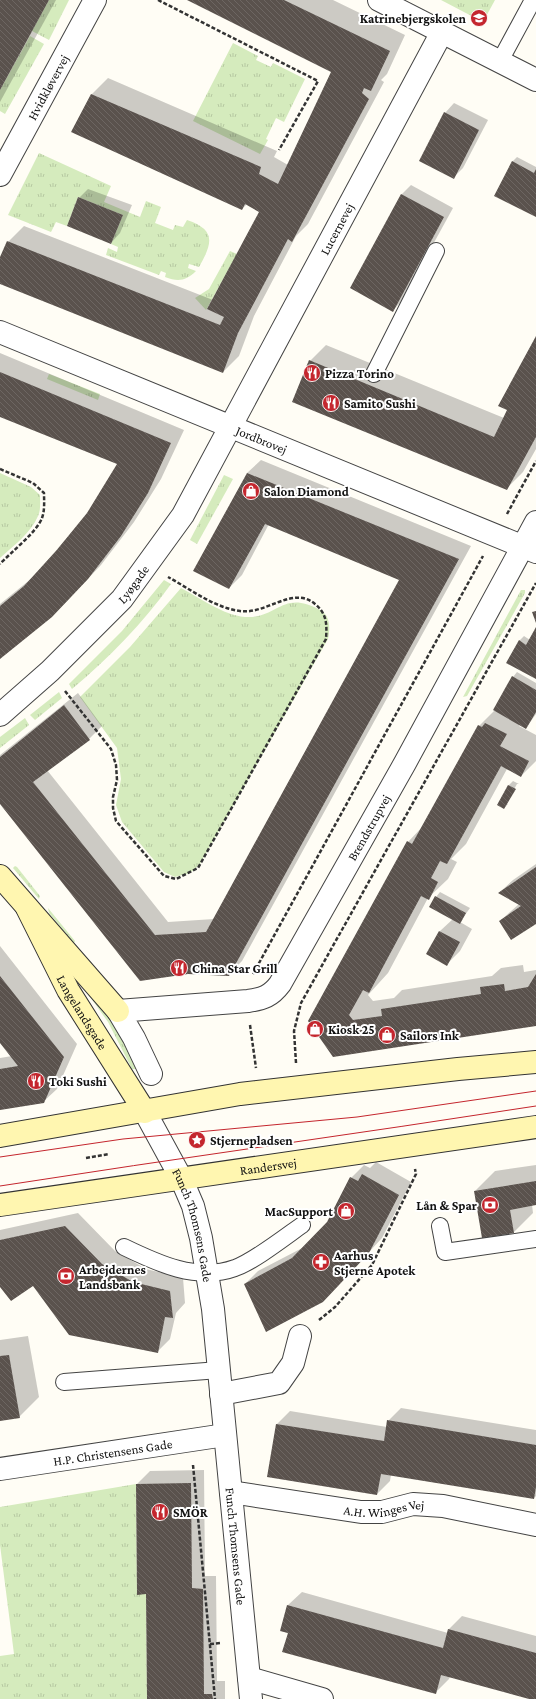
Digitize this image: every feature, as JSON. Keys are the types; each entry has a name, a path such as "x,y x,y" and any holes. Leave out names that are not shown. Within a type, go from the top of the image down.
{"street":[{"name":"Hvidkløvervej","path":"0,175 95,0"},
{"path":"379,0 536,80"},
{"name":"Lucernevej","path":"230,425 442,32"},
{"name":"Jordbrovej","path":"0,332 530,549"},
{"name":"Lyøgade","path":"0,714 50,672 122,599 183,515 230,425"},
{"name":"Brendstrupvej","path":"118,1011 248,1002 260,1000 272,994 280,984 530,549 536,522"},
{"name":"Langelandsgade","path":"0,876 118,1011 134,1038 151,1074"},
{"name":"Langelandsgade","path":"27,908 68,990 145,1112"},
{"path":"0,1136 145,1112 240,1094 458,1069 536,1062"},
{"name":"Funch Thomsens Gade","path":"145,1112 182,1178 193,1206 207,1272 213,1309 251,1699"},
{"name":"Randersvej","path":"0,1205 536,1127"},
{"path":"221,1394 279,1383 293,1363 300,1336"},
{"name":"H.P. Christensens Gade","path":"0,1469 225,1435"},
{"name":"A.H. Winges Vej","path":"231,1492 361,1512 382,1512 413,1504 443,1506 536,1525"},
{"path":"249,1678 322,1699"}],"lane":[{"path":"500,62 533,0"},
{"path":"374,374 436,251"},
{"path":"124,1247 162,1265 186,1271 226,1271 237,1268 302,1225"},
{"path":"440,1226 445,1252 536,1239"},
{"path":"64,1382 219,1370"}],"path":[{"path":"158,0 318,81 279,150"},
{"path":"0,469 33,483 44,493 42,518 30,534 0,564"},
{"path":"50,672 111,749 116,765 117,780 113,797 113,808 116,821 164,876 176,879 198,868 326,639 327,621 322,609 312,601 299,597 288,599 254,612 239,611 222,606 147,566"},
{"path":"301,1087 294,1043 294,1031 301,1003 536,583"},
{"path":"300,1336 335,1307 372,1265 416,1174 409,1145"},
{"path":"86,1158 109,1154"},
{"path":"191,1440 215,1699"}],"green space":[{"path":"49,0 69,0 49,40 32,31"},
{"path":"441,0 495,0 483,22"},
{"path":"30,36 44,44 5,114 0,111 0,90"},
{"path":"233,43 258,56 256,60 271,67 273,63 305,79 284,122 276,118 266,139 268,140 260,154 193,121"},
{"path":"39,153 111,186 104,202 140,217 146,201 161,207 155,223 173,230 175,225 183,227 187,220 203,228 207,233 209,245 199,267 189,264 188,268 196,271 185,279 174,280 165,277 166,273 161,271 159,275 106,255 108,248 117,252 118,247 111,244 123,215 78,197 67,226 56,222 51,232 8,215"},
{"path":"230,251 237,254 206,310 195,298 209,289"},
{"path":"49,374 100,394 98,400 47,379"},
{"path":"0,473 31,487 40,495 40,508 39,514 31,528 0,558"},
{"path":"224,475 233,479 197,544 190,540"},
{"path":"164,580 171,584 149,612 99,665 72,689 69,684 122,631"},
{"path":"181,588 220,610 237,616 245,617 265,614 288,604 307,604 324,613 328,619 329,631 328,639 200,864 190,873 175,877 164,872 122,822 116,805 121,779 117,748 80,697 130,647"},
{"path":"521,590 525,590 525,593 467,696 463,697"},
{"path":"59,692 62,698 35,720 30,715"},
{"path":"25,718 29,725 0,748 0,737"},
{"path":"15,866 40,896 39,899 13,868"},
{"path":"48,908 75,941 74,943 49,913"},
{"path":"78,980 106,1010 139,1069 132,1069 108,1022"},
{"path":"136,1484 137,1594 146,1594 147,1699 0,1699 0,1656 14,1654 0,1545 0,1507"}],"building":[{"path":"0,0 49,0 0,90"},
{"path":"187,0 284,0 390,51 371,91 364,88 362,93 369,99 292,242 288,239 238,333 223,373 0,284 0,257 7,241 220,325 224,317 207,309 259,212 245,204 242,210 71,132 91,94 261,167 259,174 278,184 331,72"},
{"path":"444,112 479,130 454,179 419,161"},
{"path":"512,161 534,173 536,169 536,217 494,196"},
{"path":"401,194 444,217 393,312 350,288"},
{"path":"78,197 123,215 111,244 67,226"},
{"path":"536,336 536,437 507,490 292,402 309,360 494,437 507,410 498,406"},
{"path":"0,372 171,443 148,493 121,536 88,579 52,617 0,659 0,606 24,586 56,551 87,513 117,464 0,417"},
{"path":"247,473 459,559 229,976 188,974 140,981 0,804 0,757 64,705 90,740 33,782 155,935 206,932 399,580 265,524 229,589 193,571"},
{"path":"536,611 536,623 532,612"},
{"path":"536,627 536,679 506,663 519,640 526,645"},
{"path":"512,676 536,690 536,712 526,729 493,710"},
{"path":"485,723 507,734 500,746 529,761 521,777 501,766 447,864 440,861 431,878 438,882 429,900 421,896 369,993 363,990 349,1015 353,1020 382,1016 381,1009 481,994 480,987 504,984 505,991 528,987 536,974 536,1026 333,1057 308,1021 407,841 412,844 478,725 482,727"},
{"path":"508,785 516,789 504,809 497,805"},
{"path":"536,867 536,924 511,940 499,921 521,906 498,893"},
{"path":"435,896 466,913 460,924 429,907"},
{"path":"439,931 460,942 447,966 426,954"},
{"path":"0,976 64,1057 44,1103 0,1110 0,1069 18,1066 0,1043"},
{"path":"362,1174 399,1195 369,1253 323,1302 266,1332 244,1284 292,1258 327,1222 350,1177 358,1181"},
{"path":"536,1181 536,1205 510,1210 514,1233 482,1238 474,1191"},
{"path":"65,1226 102,1264 133,1282 170,1291 173,1318 165,1317 158,1353 69,1335 33,1286 11,1301 0,1287 0,1240"},
{"path":"9,1355 20,1418 0,1421 0,1356"},
{"path":"387,1420 536,1445 536,1487 534,1499 381,1474 377,1495 267,1477 276,1424 384,1441"},
{"path":"191,1483 192,1588 203,1589 204,1694 212,1694 213,1699 147,1699 146,1594 137,1595 136,1484"},
{"path":"287,1605 443,1648 448,1629 536,1653 536,1699 529,1699 441,1675 436,1694 282,1652 288,1633 280,1631"}],"tram line":[{"path":"0,1157 123,1139 357,1117 536,1091"},
{"path":"0,1186 536,1106"}],"place":[{"name":"Katrinebjergskolen","path":"479,18"},
{"name":"Pizza Torino","path":"312,373"},
{"name":"Samito Sushi","path":"331,403"},
{"name":"Salon Diamond","path":"251,491"},
{"name":"China Star Grill","path":"179,968"},
{"name":"Kiosk 25","path":"315,1029"},
{"name":"Sailors Ink","path":"387,1035"},
{"name":"Toki Sushi","path":"36,1081"},
{"name":"Stjernepladsen","path":"197,1140"},
{"name":"Lån & Spar","path":"490,1205"},
{"name":"MacSupport","path":"346,1211"},
{"name":"Aarhus Stjerne Apotek","path":"321,1262"},
{"name":"Arbejdernes Landsbank","path":"66,1276"},
{"name":"SMÖR","path":"160,1512"}]}
